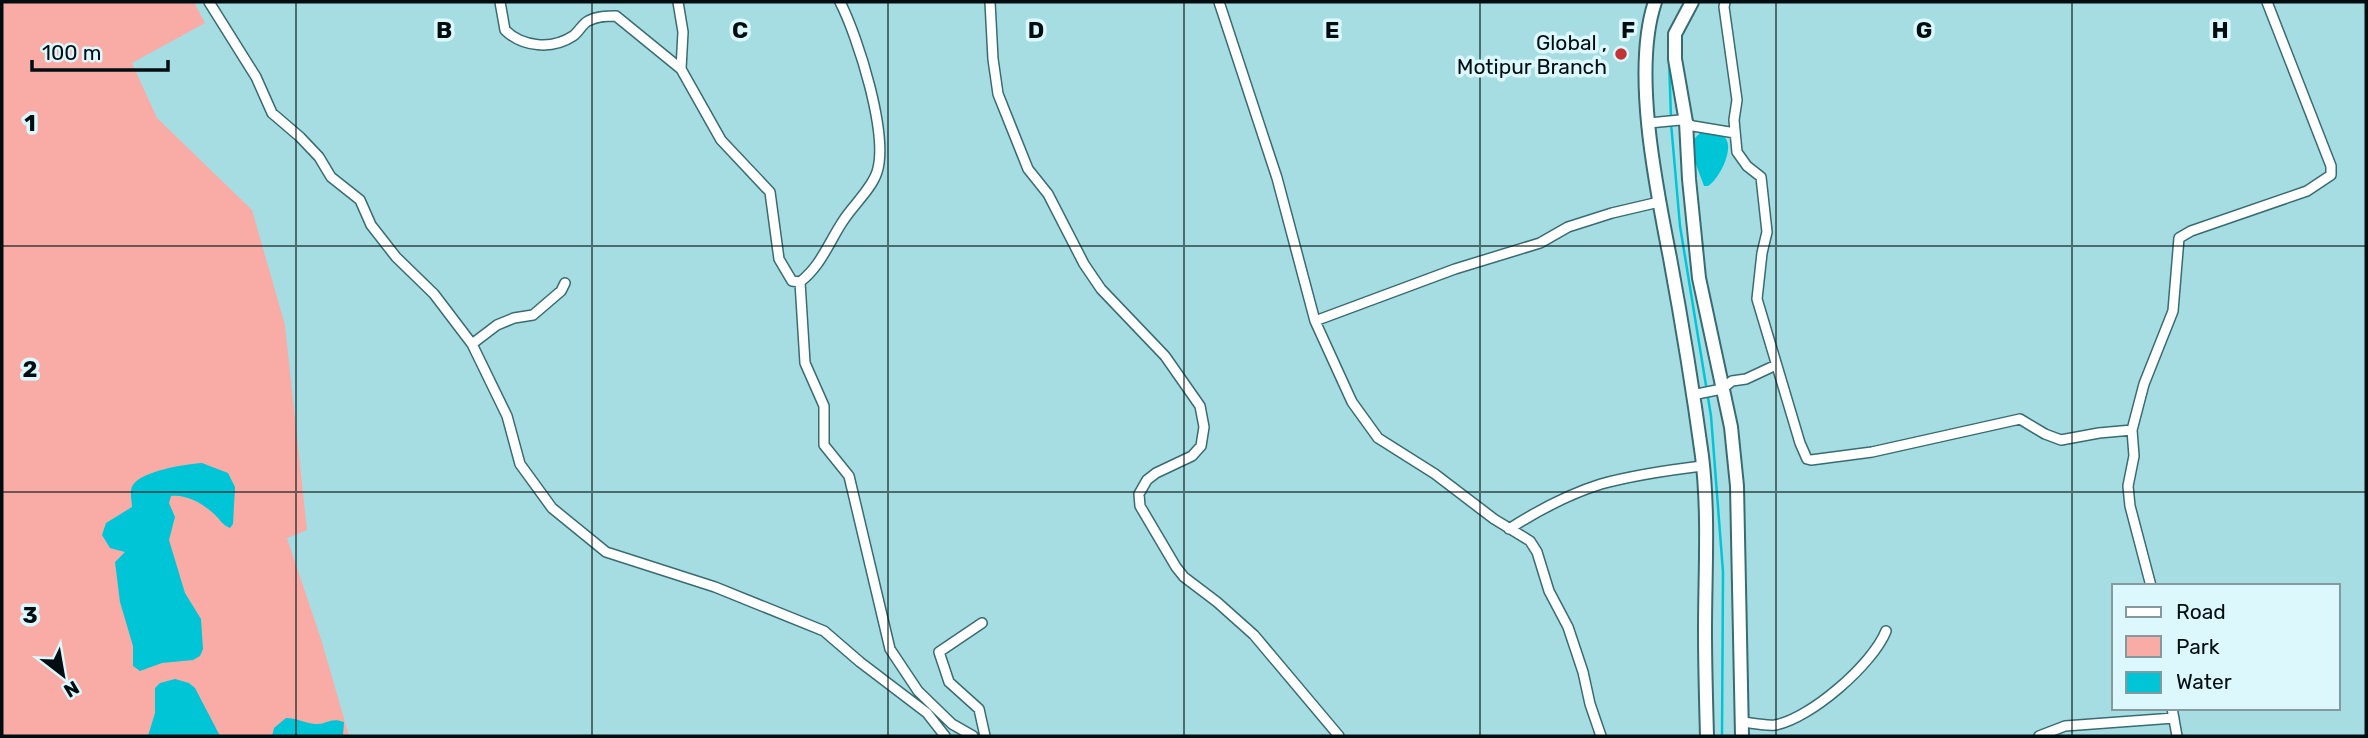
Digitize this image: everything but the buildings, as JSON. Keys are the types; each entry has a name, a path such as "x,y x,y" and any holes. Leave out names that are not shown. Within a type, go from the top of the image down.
{"main road":[{"path":"1655,2 1649,20 1646,68 1655,123 1659,202 1702,466 1706,524 1707,736"},
{"path":"1692,2 1675,34 1675,59 1699,278 1731,427 1737,486 1742,736"}],"street":[{"path":"209,2 256,77 272,113 319,157 331,177 360,200 371,225 396,257 434,294 472,344 507,416 520,464 552,508 606,552 715,587 824,631 927,713 945,736"},
{"path":"500,2 505,30 519,42 531,45 565,41 577,34 586,21 616,16 681,69 721,139 770,192 779,259 792,281 800,282 827,251 842,222 866,191 877,173 881,152 869,87 840,2"},
{"path":"678,2 684,32 681,69"},
{"path":"990,2 998,94 1028,169 1048,194 1084,264 1101,289 1165,356 1200,406 1204,427 1201,446 1192,456 1147,480 1139,494 1140,506 1175,567 1255,635 1339,736"},
{"path":"1219,2 1277,178 1315,321 1352,402 1378,438 1435,474 1493,519 1530,541 1537,552 1549,591 1568,627 1601,736"},
{"path":"1725,2 1737,100 1734,120 1737,152 1747,166 1761,177 1767,232 1757,299 1800,443 1807,458 1811,460 1872,453 2020,419 2061,440 2132,430"},
{"path":"2150,584 2130,506 2128,486 2134,456 2132,430 2144,384 2173,311 2179,238 2191,231 2307,191 2331,175 2331,166 2267,2"},
{"path":"1655,123 1683,121 1712,130 1735,133"},
{"path":"1315,321 1455,269 1540,243 1568,227 1659,202"},
{"path":"800,282 805,363 824,406 824,445 849,475 890,649 918,691 952,724 973,736"},
{"path":"472,344 496,326 514,318 533,315 561,291 565,284"},
{"path":"1692,395 1722,389 1732,381 1746,379 1776,365"},
{"path":"1509,529 1564,499 1602,484 1702,466"},
{"path":"982,623 939,652 949,682 979,709 985,736"},
{"path":"1742,722 1775,725 1818,707 1866,663 1886,631"},
{"path":"2039,736 2064,726 2173,713 2177,736"}],"green space":[{"path":"2,2 194,2 205,23 132,63 157,118 252,210 285,325 307,530 287,538 321,639 349,736 2,736"}],"water":[{"path":"1700,133 1721,135 1727,140 1725,162 1708,186 1704,186 1694,159 1695,138"},
{"path":"202,463 228,473 235,487 233,524 230,528 227,527 209,509 194,500 171,496 169,503 175,517 169,540 185,593 201,619 203,649 200,656 193,660 162,663 140,671 133,666 133,646 120,602 115,562 125,552 110,548 102,535 106,523 132,507 131,490 138,480 164,469"},
{"path":"175,679 195,688 220,736 148,736 155,713 155,688 160,683"},
{"path":"286,718 315,724 335,720 344,722 343,736 272,736 274,728"}],"waterway":[{"path":"1672,29 1682,7"},
{"path":"1669,60 1671,117"},
{"path":"1671,123 1680,226 1711,416 1723,572 1722,736"}],"place":[{"name":"Global , Motipur Branch","path":"1621,54"}]}
